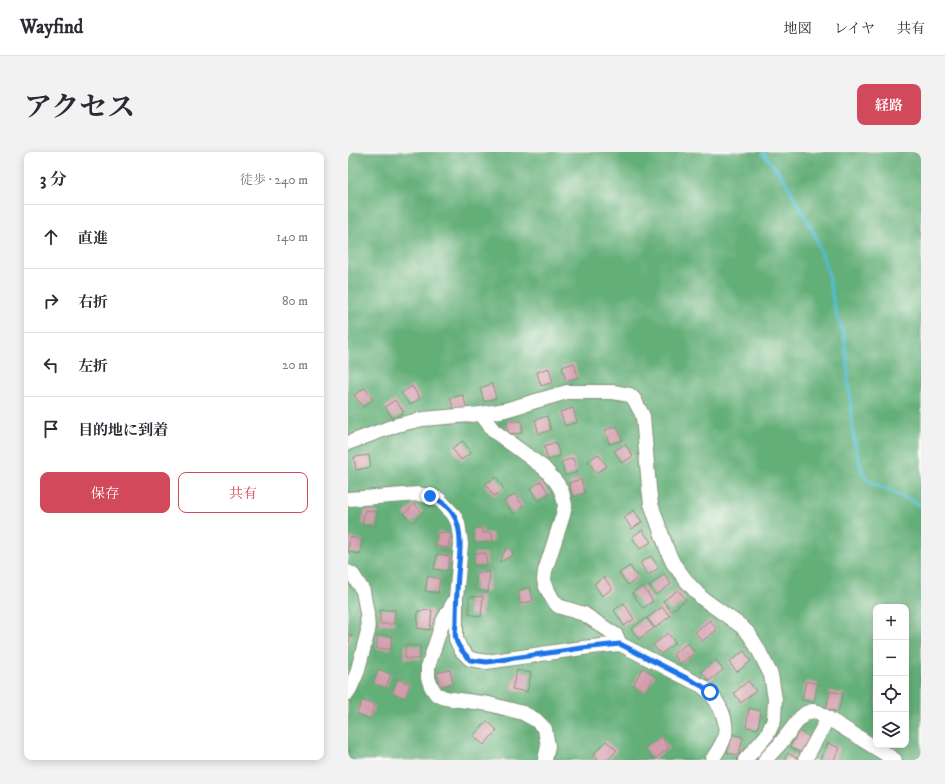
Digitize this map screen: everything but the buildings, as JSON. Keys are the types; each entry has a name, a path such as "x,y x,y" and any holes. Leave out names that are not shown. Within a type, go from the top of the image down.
{"street":[{"path":"348,443 397,425 423,419 481,414 505,410 567,392 613,392 630,395 634,399 643,416 651,504 673,563 688,583 702,598 741,626 749,634 757,646 771,675 775,699 774,720 768,735 745,760"},
{"path":"481,414 494,431 544,468 558,483 562,492 565,505 564,515 545,576 546,587 553,600 558,606 584,614 616,635 620,644"},
{"path":"348,499 419,494 439,499 454,515 458,523 461,544 456,598 456,640 461,650 470,660 487,662 620,644 682,675 710,692 718,703 724,720 725,734 722,744 712,760"},
{"path":"348,572 353,575 363,591 368,613 368,631 357,673 348,693"},
{"path":"456,598 443,621 428,667 428,678 431,686 436,694 445,698 489,704 523,713 536,720 545,729 548,746 545,760"},
{"path":"765,760 780,744 800,718 806,713 812,711 818,712 895,760"},
{"path":"805,760 828,718"}],"green space":[{"path":"348,152 921,152 921,760 348,760"}],"waterway":[{"path":"762,152 783,177 814,233 828,272 835,310 844,335 854,440 861,468 866,478 874,484 913,501 921,507"}],"route":[{"path":"430,496 439,499 446,505 458,523 461,544 456,598 456,640 461,650 470,660 487,662 620,644 702,686 710,692"}]}
